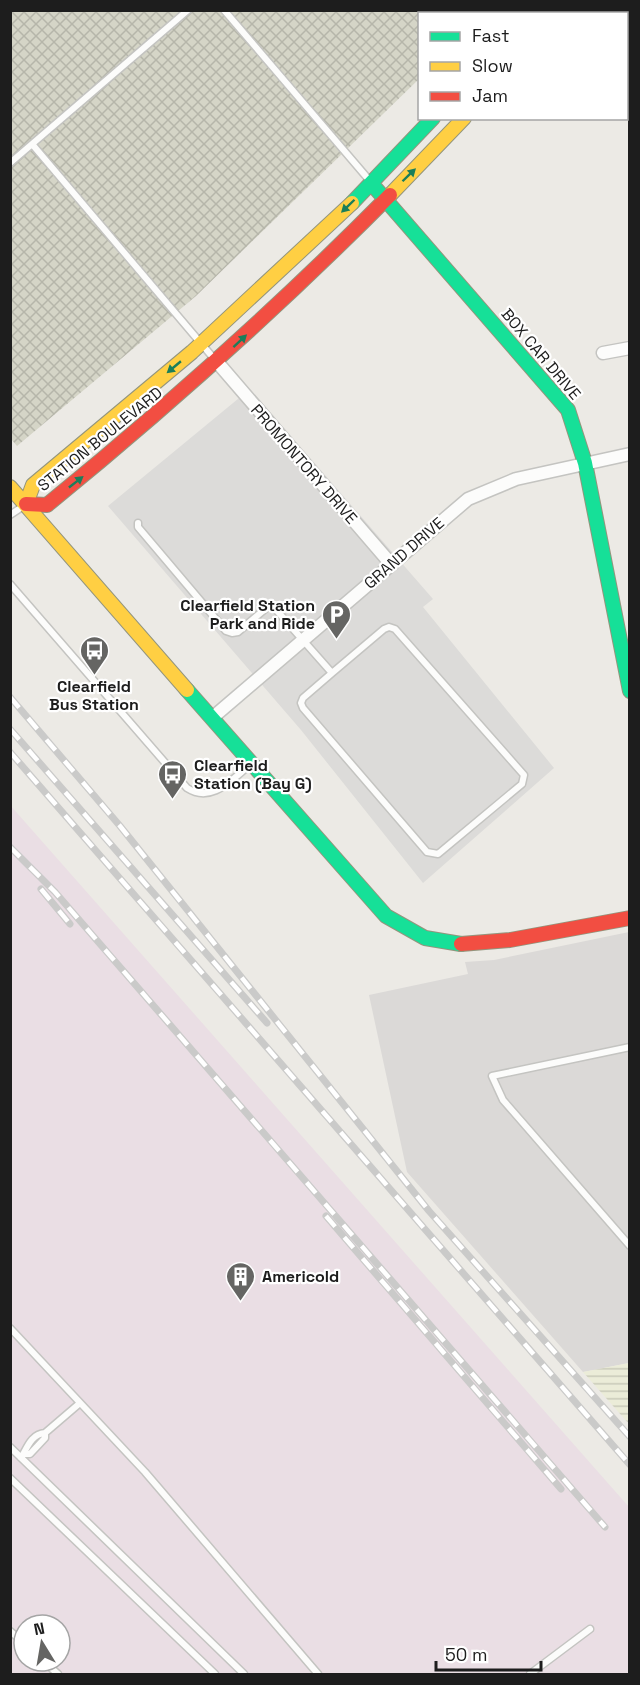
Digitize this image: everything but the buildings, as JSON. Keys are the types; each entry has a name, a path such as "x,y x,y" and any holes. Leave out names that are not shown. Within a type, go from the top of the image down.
{"street":[{"name":"STATION BOULEVARD","path":"430,120 371,183 201,344 33,485 26,504 47,505 121,447 218,363 339,248 462,120"},
{"name":"BOX CAR DRIVE","path":"371,183 568,410 585,463 630,691"},
{"path":"603,353 630,348"},
{"name":"PROMONTORY DRIVE","path":"218,363 391,564"},
{"name":"GRAND DRIVE","path":"212,718 468,499 516,479 630,454"},
{"path":"10,487 377,908 415,934 443,944 480,946 630,918"}],"lane":[{"path":"10,163 188,10"},
{"path":"224,10 371,183"},
{"path":"32,144 218,363"},
{"path":"10,515 26,504"},
{"path":"138,523 138,527 226,631 238,632 271,603 332,673"},
{"path":"10,584 187,788 201,794 216,792 251,763"},
{"path":"389,627 395,629 524,775 522,784 438,854 427,852 303,708 301,703 303,698 332,673 384,629 389,627"},
{"path":"630,1047 492,1076 503,1100 630,1246"},
{"path":"10,1328 152,1481 318,1674"},
{"path":"22,1456 30,1454 45,1438 45,1433 80,1403"},
{"path":"10,1447 22,1456 244,1674"},
{"path":"10,1478 215,1674"},
{"path":"530,1674 590,1629"}],"shaded area":[{"path":"11,11 488,11 418,12 418,80 196,296 17,446 11,439"},
{"name":"Clearfield Station Park and Ride","path":"250,389 433,599 423,607 554,768 423,883 301,730 108,506"},
{"path":"10,805 629,1507 629,1674 11,1674"},
{"path":"629,932 629,1363 583,1372 407,1172 369,995 468,974 465,962 494,960"}],"green space":[{"path":"630,1363 629,1424 583,1372"}],"railway":[{"path":"10,697 120,826 429,1211 630,1437"},
{"path":"10,729 267,1023"},
{"path":"10,752 630,1465"},
{"path":"10,847 55,892 605,1527"},
{"path":"41,889 70,924"},
{"path":"326,1216 561,1489"}],"traffic: fast":[{"path":"352,203 431,120"},
{"path":"371,183 568,410 585,463 630,691"},
{"path":"187,690 386,916 425,938 461,944"}],"traffic: slow":[{"path":"390,195 462,120"},
{"path":"26,504 33,485 192,352 352,203"},
{"path":"10,487 187,690"}],"traffic: jam":[{"path":"26,504 47,505 136,431 265,316 390,195"},
{"path":"461,944 510,940 630,918"}],"place":[{"name":"Clearfield Station Park and Ride","path":"336,640"},
{"name":"Clearfield Bus Station","path":"94,676"},
{"name":"Clearfield Station (Bay G)","path":"173,800"},
{"name":"Americold","path":"241,1302"}]}
